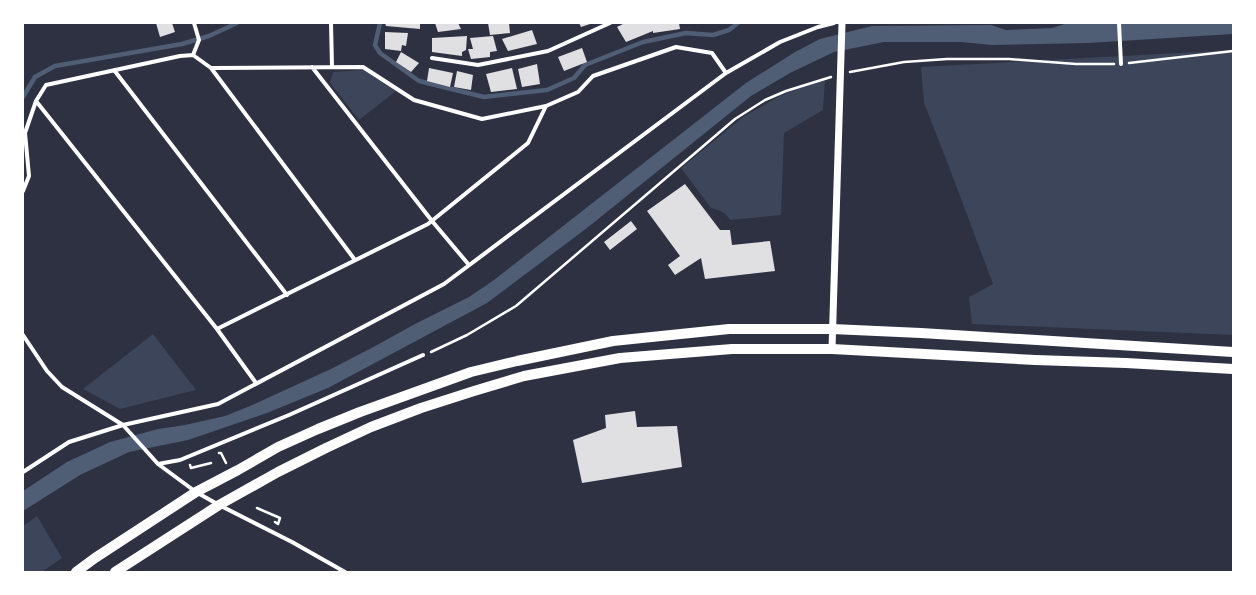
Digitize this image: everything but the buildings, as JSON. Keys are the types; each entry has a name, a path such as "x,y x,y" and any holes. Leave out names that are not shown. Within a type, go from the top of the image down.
{"main road":[{"path":"76,572 196,492 278,447 318,429 360,412 471,372 613,341 729,329 832,329 1233,352"},
{"path":"115,572 219,506 285,469 371,427 421,408 524,376 620,358 732,349 832,349 1233,369"}],"street":[{"path":"193,55 199,40 194,23"},
{"path":"331,23 332,67"},
{"path":"432,58 478,65 548,51 610,23"},
{"path":"23,472 69,442 123,425 218,404 444,284 726,73 780,42 818,27 834,23"},
{"path":"832,349 842,23"},
{"path":"1119,23 1121,64"},
{"path":"210,68 363,67 414,100 482,119 546,106 578,92 593,76 676,47 712,53 726,73"},
{"path":"23,191 29,176 25,133 36,101 46,85 180,56 193,55 210,68 355,260"},
{"path":"312,67 469,265"},
{"path":"114,70 287,294"},
{"path":"36,101 217,329 256,384"},
{"path":"217,329 428,224 528,143 546,106"},
{"path":"23,335 47,371 62,387 123,425 158,464 196,492 219,506 292,542 345,572"},
{"path":"158,464 180,460 289,415 423,356"}],"path":[{"path":"423,356 467,335 516,306 735,119 765,100 786,90 840,74 904,62 947,59 1009,59 1076,64 1121,64 1233,51"},
{"path":"257,508 280,518 278,524 271,520"}],"shaded area":[{"path":"1068,23 1233,23 1233,34 1088,43 992,45 961,42 884,42 834,52 790,73 751,96 587,228 487,303 328,388 267,413 188,440 129,452 80,475 23,511 23,491 67,462 110,442 158,429 185,425 225,416 250,406 333,368 469,297 494,280 746,83 795,52 820,39 872,26 991,25 1006,30 1052,28"},
{"path":"1233,50 1233,335 972,324 969,297 993,284 924,103 921,67"},
{"path":"364,70 396,91 359,120 330,83 333,72"},
{"path":"825,78 823,110 784,133 781,215 730,220 722,212 711,208 681,168 743,117 782,95"},
{"path":"153,334 196,390 120,409 83,389"},
{"path":"37,516 62,558 42,572 23,572 23,526"}],"waterway":[{"path":"23,97 35,77 55,66 182,44 209,36 237,23"},
{"path":"380,23 375,45 380,53 419,81 484,97 547,90 574,78 585,65 643,42 686,33 713,35 729,30 738,23"}]}
